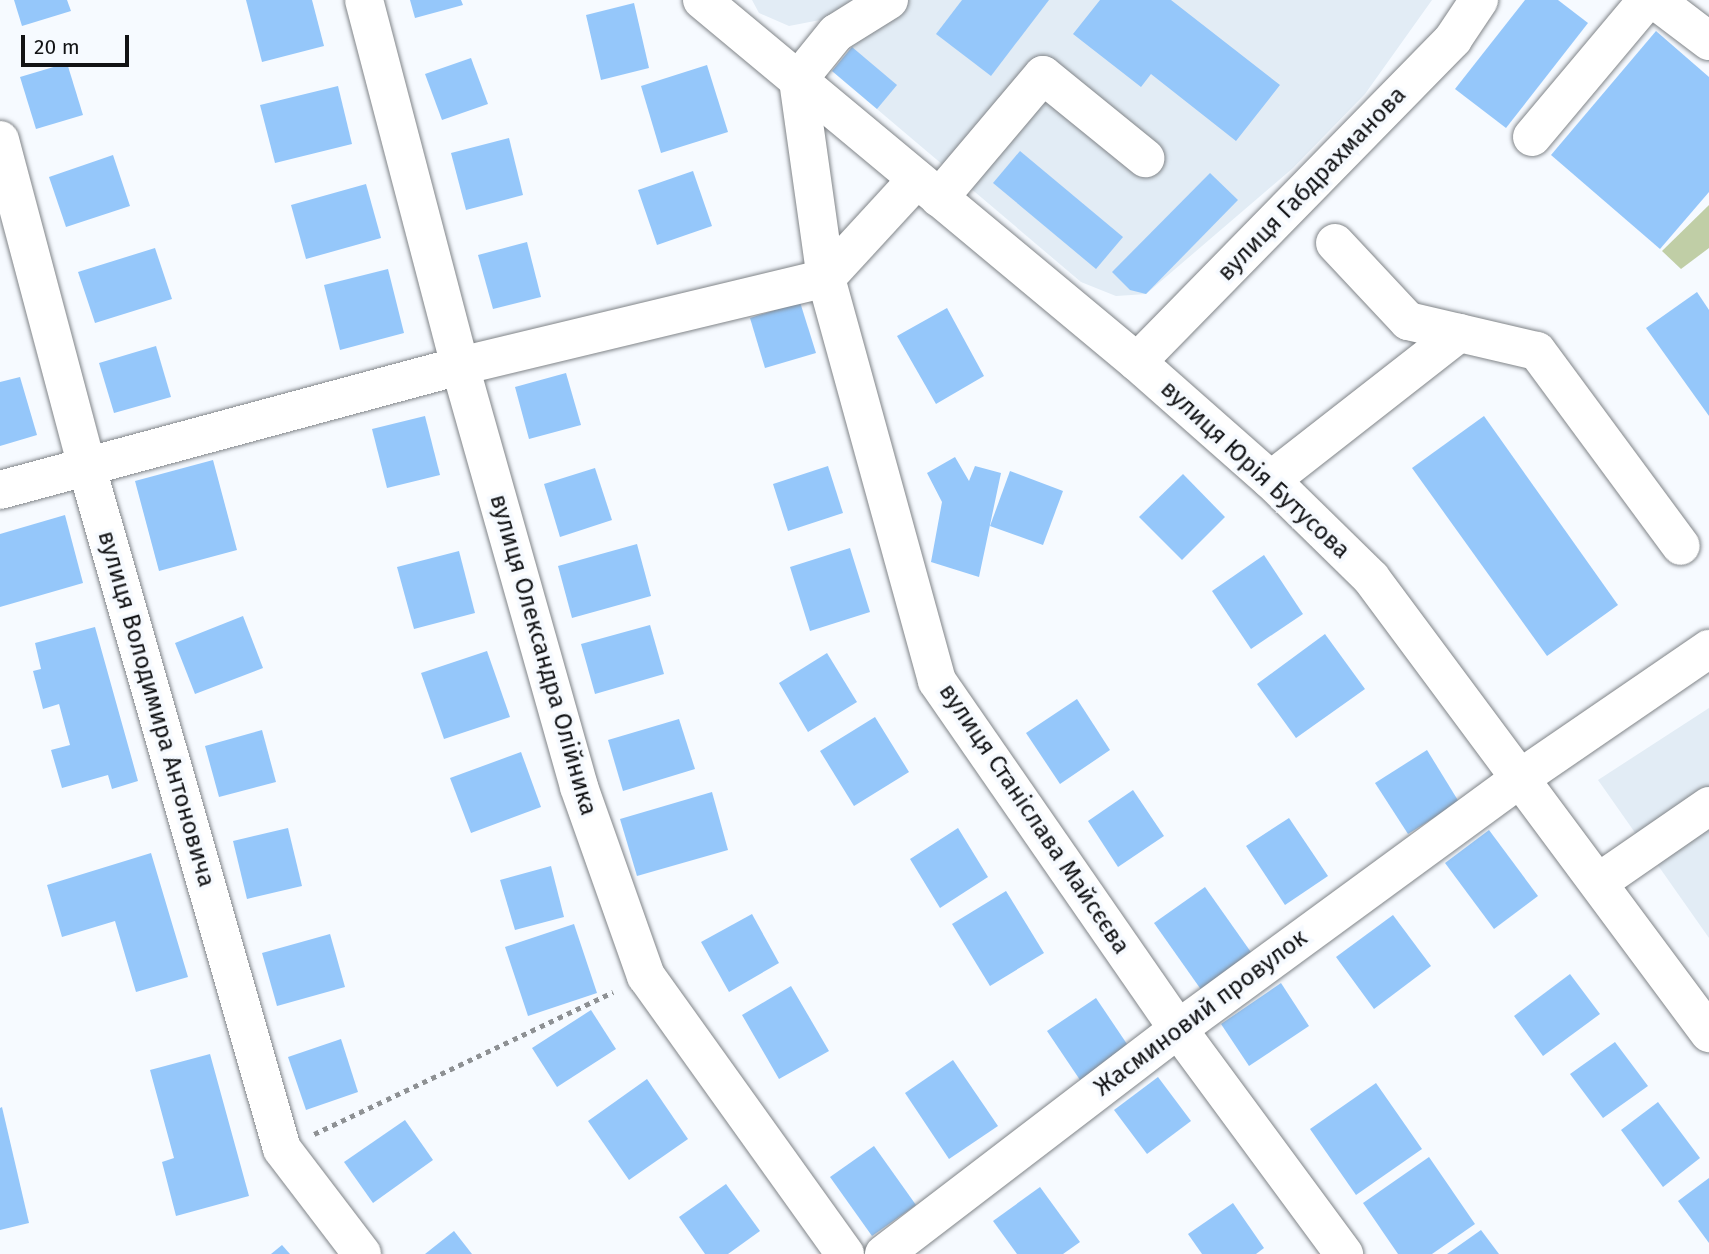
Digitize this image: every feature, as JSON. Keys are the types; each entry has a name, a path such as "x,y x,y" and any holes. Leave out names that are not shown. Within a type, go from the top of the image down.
{"street":[{"name":"вулиця Олександра Олійника","path":"364,0 460,366 579,787 646,976 845,1254"},
{"name":"вулиця Юрія Бутусова","path":"702,0 1137,362 1271,480 1371,578 1522,777 1709,1033"},
{"path":"798,80 836,33 889,0"},
{"name":"вулиця Габдрахманова","path":"1137,362 1390,106 1453,39 1479,0"},
{"path":"1532,137 1647,0"},
{"path":"1656,0 1709,41"},
{"path":"0,490 460,366 826,278 928,188 1043,75 1145,158"},
{"name":"вулиця Станіслава Майсєєва","path":"798,80 826,278 937,681 1178,1029 1344,1254"},
{"name":"вулиця Володимира Антоновича","path":"0,140 87,468 282,1149 362,1254"},
{"path":"1335,243 1408,321 1537,351 1681,546"},
{"path":"1271,480 1459,333"},
{"name":"Жасминовий провулок","path":"884,1254 1178,1029 1522,777 1709,649"},
{"path":"1599,882 1709,806"}],"path":[{"path":"282,1149 646,976"}],"shaded area":[{"path":"752,0 1432,0 1365,94 1293,168 1146,294 1116,296 1081,282 832,71 852,47 820,20 789,26 759,13"},
{"path":"1709,708 1709,938 1598,780"}],"green space":[{"path":"1709,205 1709,248 1681,269 1662,251"}],"building":[{"path":"14,0 67,0 71,11 22,26"},
{"path":"246,0 312,0 324,46 262,62"},
{"path":"410,0 461,0 463,5 415,18"},
{"path":"962,0 1049,0 991,76 936,34"},
{"path":"1100,0 1171,0 1280,85 1236,141 1151,74 1141,87 1073,34"},
{"path":"1525,0 1558,0 1588,23 1506,128 1455,89"},
{"path":"634,3 649,68 601,80 586,15"},
{"path":"1656,31 1709,77 1709,192 1660,249 1551,155"},
{"path":"852,47 897,85 877,109 832,71"},
{"path":"471,58 488,104 442,120 425,74"},
{"path":"67,63 83,115 36,129 20,77"},
{"path":"707,65 728,132 661,153 641,86"},
{"path":"338,86 352,144 275,163 260,105"},
{"path":"509,138 523,195 466,210 451,153"},
{"path":"1020,151 1123,237 1096,269 993,183"},
{"path":"113,155 130,206 66,227 49,177"},
{"path":"693,171 712,226 657,245 638,190"},
{"path":"1210,173 1238,200 1146,294 1130,290 1112,272"},
{"path":"366,184 381,238 306,259 291,205"},
{"path":"527,242 541,297 493,309 478,255"},
{"path":"155,248 172,299 95,323 78,272"},
{"path":"388,269 404,333 340,350 324,285"},
{"path":"1697,292 1709,310 1709,416 1646,328"},
{"path":"800,302 816,353 765,368 750,318"},
{"path":"947,308 984,376 936,404 897,336"},
{"path":"156,346 171,397 114,413 99,363"},
{"path":"566,373 581,425 529,439 515,387"},
{"path":"20,377 37,435 0,446 0,382"},
{"path":"425,416 440,475 387,488 372,429"},
{"path":"1484,416 1618,605 1547,656 1412,468"},
{"path":"955,457 969,481 975,466 1001,473 979,577 931,562 942,502 927,473"},
{"path":"213,460 237,550 159,571 135,481"},
{"path":"828,466 843,513 788,531 773,484"},
{"path":"595,468 612,520 560,537 544,484"},
{"path":"1010,471 1063,491 1043,545 990,526"},
{"path":"1183,474 1225,517 1182,560 1139,517"},
{"path":"65,515 83,583 0,607 0,534"},
{"path":"637,544 651,596 572,618 558,566"},
{"path":"850,548 870,612 810,631 790,567"},
{"path":"459,551 475,613 414,629 397,567"},
{"path":"1264,555 1303,614 1251,649 1212,591"},
{"path":"243,616 263,668 195,694 175,643"},
{"path":"650,625 664,674 595,694 581,644"},
{"path":"95,627 138,781 112,789 108,775 62,788 51,750 70,745 59,704 43,709 33,671 41,669 35,643"},
{"path":"1325,634 1365,689 1296,738 1257,684"},
{"path":"487,651 510,717 444,739 421,673"},
{"path":"827,653 857,702 808,732 779,683"},
{"path":"1077,699 1110,750 1060,784 1026,733"},
{"path":"875,717 909,772 854,806 820,751"},
{"path":"679,719 695,769 623,791 608,740"},
{"path":"262,730 276,782 219,797 205,746"},
{"path":"1427,750 1459,802 1408,834 1375,783"},
{"path":"521,752 541,807 471,833 450,778"},
{"path":"1133,790 1164,836 1118,867 1088,821"},
{"path":"712,792 728,850 637,876 620,819"},
{"path":"1289,818 1328,876 1285,905 1246,846"},
{"path":"288,828 302,886 247,899 233,841"},
{"path":"958,828 988,877 940,908 910,859"},
{"path":"1489,830 1538,896 1494,929 1445,863"},
{"path":"151,853 188,977 136,992 115,921 62,937 47,885"},
{"path":"551,866 564,917 515,930 500,880"},
{"path":"1205,887 1253,955 1202,991 1154,923"},
{"path":"1006,891 1044,953 990,986 952,924"},
{"path":"752,914 779,963 729,992 701,942"},
{"path":"1393,915 1431,966 1374,1009 1336,957"},
{"path":"574,924 597,993 528,1016 505,947"},
{"path":"330,934 345,987 277,1006 262,953"},
{"path":"1570,974 1600,1014 1543,1056 1514,1016"},
{"path":"1281,983 1309,1026 1249,1066 1221,1024"},
{"path":"791,986 829,1051 779,1079 742,1015"},
{"path":"1096,998 1129,1047 1080,1080 1047,1031"},
{"path":"591,1010 616,1049 557,1087 532,1048"},
{"path":"341,1039 358,1092 306,1110 288,1057"},
{"path":"1615,1042 1648,1086 1603,1118 1570,1074"},
{"path":"210,1054 249,1196 176,1216 162,1162 174,1158 150,1070"},
{"path":"953,1060 998,1126 949,1159 905,1093"},
{"path":"1158,1077 1191,1121 1147,1154 1114,1110"},
{"path":"647,1079 688,1139 629,1180 588,1121"},
{"path":"1376,1083 1422,1149 1356,1195 1310,1129"},
{"path":"1658,1102 1700,1158 1663,1187 1621,1130"},
{"path":"2,1107 29,1223 0,1230 0,1108"},
{"path":"405,1120 433,1160 373,1203 344,1162"},
{"path":"874,1146 916,1205 872,1236 830,1177"},
{"path":"1429,1157 1475,1224 1432,1254 1398,1254 1363,1203"},
{"path":"1709,1178 1709,1243 1678,1201"},
{"path":"726,1184 760,1231 728,1254 705,1254 679,1217"},
{"path":"1040,1187 1080,1242 1063,1254 1017,1254 993,1221"},
{"path":"1233,1203 1264,1248 1256,1254 1202,1254 1188,1234"},
{"path":"1481,1230 1499,1254 1447,1254"},
{"path":"454,1231 472,1254 425,1254"},
{"path":"282,1245 290,1254 271,1254"}]}
